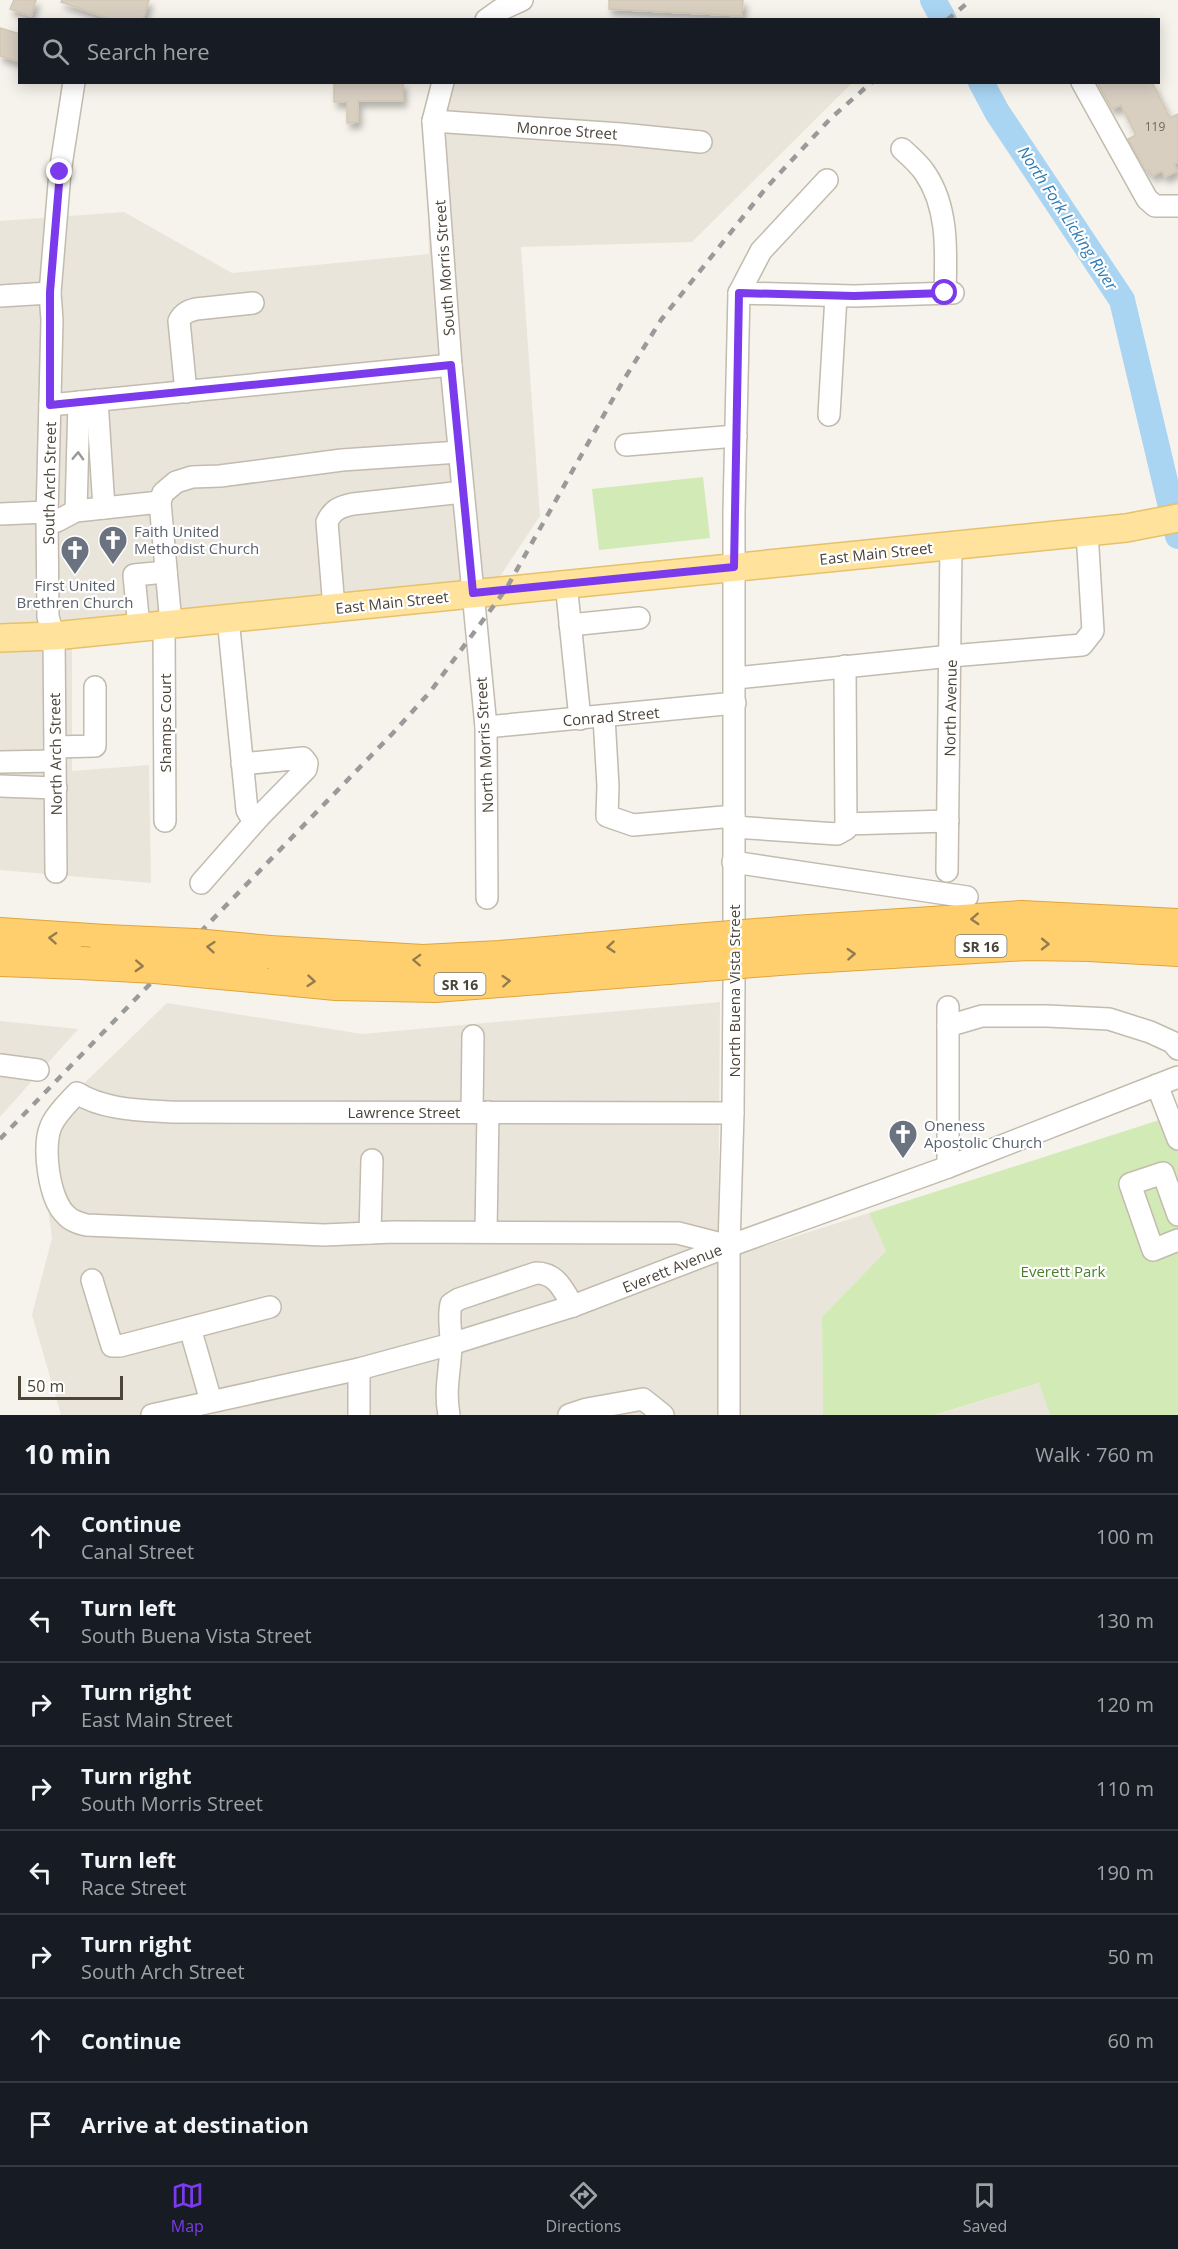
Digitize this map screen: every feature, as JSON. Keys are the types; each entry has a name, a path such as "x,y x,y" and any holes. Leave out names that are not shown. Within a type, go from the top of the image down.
{"highway":[{"name":"SR 16","path":"0,934 195,945 336,984 435,986 669,955 793,945 1089,945 1171,937"},
{"name":"SR 16","path":"0,960 155,967 261,964"}],"main road":[{"name":"East Main Street","path":"0,638 54,636 158,626 1087,532 1125,528 1178,518"}],"street":[{"path":"489,18 522,0"},
{"name":"South Arch Street","path":"54,636 48,617 50,292 60,172 74,84"},
{"name":"South Morris Street","path":"442,84 433,121 451,365 473,593"},
{"path":"1083,84 1147,199 1155,206 1178,206"},
{"name":"Monroe Street","path":"433,121 701,142"},
{"path":"827,180 761,251 739,293 836,296 949,293 946,243 940,204 925,173 902,149"},
{"path":"0,296 50,292"},
{"name":"North Buena Vista Street","path":"729,1415 736,678 734,567 739,293"},
{"path":"829,415 836,296"},
{"path":"186,392 179,321 182,315 196,309 253,303"},
{"path":"50,405 451,365"},
{"path":"88,401 104,508"},
{"path":"76,511 88,401"},
{"path":"626,445 736,435"},
{"path":"158,626 166,572 160,502 163,493 176,482 192,477 220,476 342,460 459,452"},
{"path":"334,608 327,522 331,513 338,507 353,504 463,492"},
{"path":"0,514 47,517 57,521 76,511 160,502"},
{"path":"736,678 1082,645 1093,631 1087,532"},
{"name":"North Avenue","path":"947,871 951,545"},
{"path":"158,626 134,575 166,572"},
{"path":"566,583 580,719"},
{"name":"North Morris Street","path":"473,593 486,727 487,898"},
{"path":"228,618 247,810 251,817 259,817"},
{"path":"570,625 639,618"},
{"name":"Shamps Court","path":"158,626 165,821"},
{"name":"North Arch Street","path":"54,636 56,872"},
{"path":"604,717 608,786 607,816 633,825 734,821 837,834 846,829 845,666"},
{"path":"0,762 95,746 95,687"},
{"name":"Conrad Street","path":"486,727 735,703"},
{"path":"201,883 259,817 306,769 307,763 303,758 242,764"},
{"path":"0,786 56,788"},
{"path":"846,824 948,820"},
{"path":"733,862 967,897"},
{"path":"948,1167 948,1017 1047,1016 1109,1019 1150,1032 1172,1042 1178,1050"},
{"path":"473,1036 480,1112 486,1232"},
{"path":"0,1065 38,1070"},
{"name":"Everett Avenue","path":"152,1415 358,1369 451,1344 573,1306 729,1246 948,1167 1178,1077"},
{"path":"1157,1085 1178,1139"},
{"name":"Lawrence Street","path":"370,1233 292,1235 86,1225 72,1220 61,1210 54,1196 48,1148 51,1125 77,1093 98,1104 171,1112 733,1113"},
{"path":"372,1160 370,1233 678,1233 729,1246"},
{"path":"1178,1215 1163,1173 1130,1184 1153,1250 1178,1240"},
{"path":"449,1415 446,1392 451,1344 449,1311 451,1304 459,1299 536,1273 550,1275 557,1280 573,1306"},
{"path":"92,1280 112,1346 120,1346 270,1307"},
{"path":"190,1328 212,1401"},
{"path":"358,1369 359,1415"},
{"path":"569,1415 587,1409 643,1399 663,1415"}],"shaded area":[{"path":"437,84 851,84 692,242 521,247 540,516 493,587 72,630 72,771 149,765 151,883 0,870 0,221 124,212 232,273 429,254 425,111"},
{"path":"720,1002 718,1261 869,1213 886,1251 822,1317 823,1415 61,1415 32,1315 52,1238 37,1129 167,1003 362,1034"},
{"path":"0,1021 78,1029 0,1117"},
{"path":"1040,1383 1050,1415 935,1415"}],"green space":[{"path":"703,477 710,538 599,550 592,489"},
{"name":"Everett Park","path":"1178,1114 1178,1415 1050,1415 1039,1383 934,1415 823,1415 822,1317 886,1251 869,1213"}],"building":[{"path":"14,0 36,0 31,16 10,9"},
{"path":"62,0 149,0 144,18 107,18 61,2"},
{"path":"609,0 743,0 742,16 609,9"},
{"path":"0,28 18,33 18,61 0,56"},
{"path":"334,84 403,84 403,101 358,101 358,122 347,123 347,102 334,102"},
{"path":"1098,84 1153,84 1170,118 1178,114 1178,162 1174,164 1177,171 1165,177 1162,171 1152,176 1149,170 1146,171 1128,139 1136,135 1121,105 1112,109"}],"waterway":[{"name":"North Fork Licking River","path":"933,0 943,18"},
{"name":"North Fork Licking River","path":"982,84 997,112 1122,300 1178,536"}],"railway":[{"path":"949,18 971,0"},
{"path":"0,1139 430,692 506,589 623,381 661,320 766,188 831,118 870,84"}],"place":[{"name":"Faith United Methodist Church","path":"113,566"},
{"name":"First United Brethren Church","path":"75,576"},
{"name":"Oneness Apostolic Church","path":"903,1160"}],"route":[{"path":"60,172 50,292 52,320 50,405 451,365 473,593 734,567 739,293 854,296 945,293"}]}
